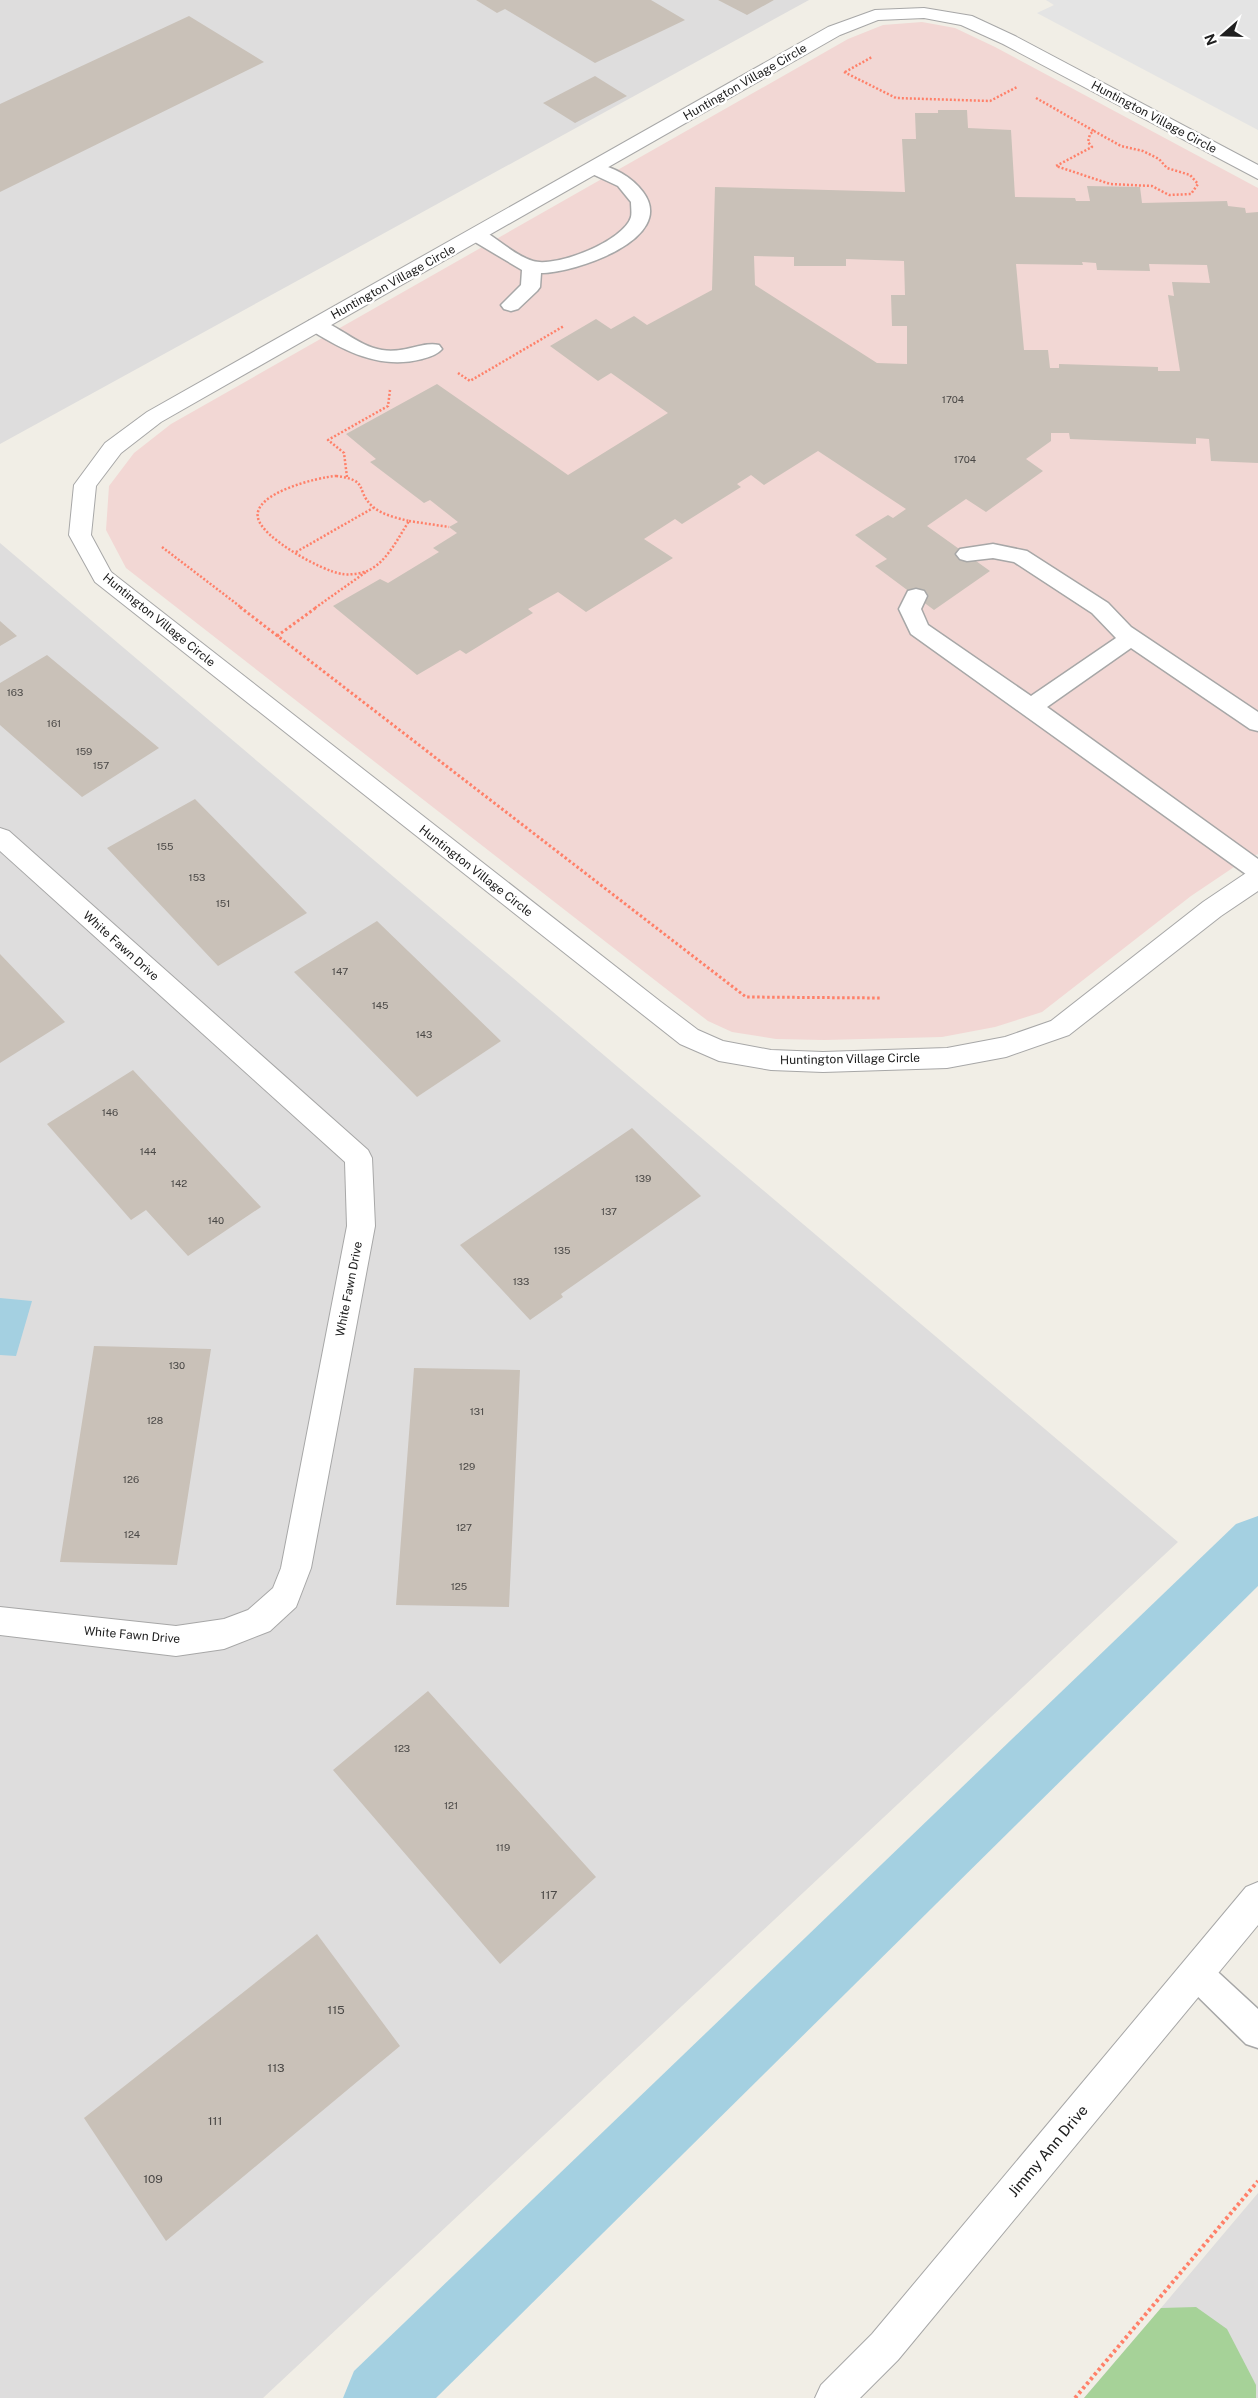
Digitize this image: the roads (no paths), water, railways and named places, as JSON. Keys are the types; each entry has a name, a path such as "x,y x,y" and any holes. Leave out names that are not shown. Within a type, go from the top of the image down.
{"street":[{"name":"Huntington Village Circle","path":"1258,173 1009,40 966,20 924,13 875,15 834,32 154,417 113,448 85,485 80,535 103,577 689,1037 719,1051 771,1060 806,1061 947,1058 1006,1047 1060,1028 1212,909 1258,878"},
{"name":"White Fawn Drive","path":"0,837 358,1158 361,1226 296,1568 285,1597 259,1621 224,1634 176,1641 0,1621"},
{"name":"Jimmy Ann Drive","path":"834,2398 885,2347 1258,1899"}],"lane":[{"path":"477,235 532,268 571,264 604,252 631,232 640,222 642,209 637,197 628,185 594,168"},
{"path":"511,305 530,287 532,268"},
{"path":"316,325 348,345 371,353 401,357 432,349"},
{"path":"967,554 993,551 1020,556 1100,608 1123,632 1258,722"},
{"path":"916,596 910,610 919,629 1031,707 1258,871"},
{"path":"1031,707 1132,637"},
{"path":"1196,1973 1258,2032"}],"water":[{"path":"0,1298 32,1301 16,1356 0,1355"}],"waterway":[{"path":"381,2398 1258,1544"}]}
